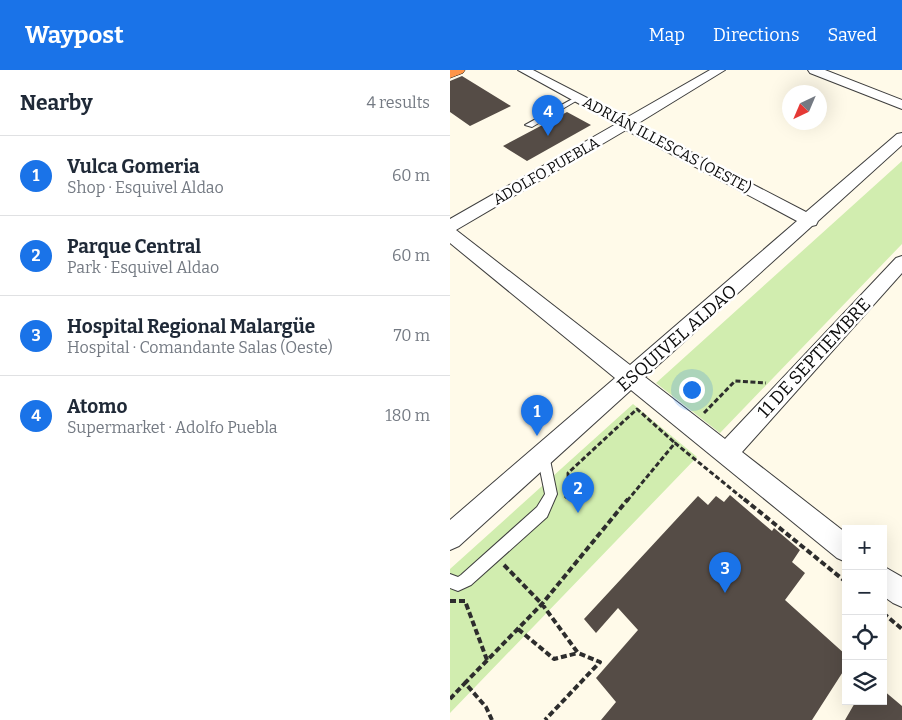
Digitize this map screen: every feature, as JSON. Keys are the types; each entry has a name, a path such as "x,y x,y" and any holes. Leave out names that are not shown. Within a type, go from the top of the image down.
{"highway":[{"path":"450,73 457,70"}],"street":[{"name":"ADRIÁN ILLESCAS (OESTE)","path":"524,70 810,221"},
{"name":"ADOLFO PUEBLA","path":"450,226 719,70"},
{"path":"814,70 902,105"},
{"name":"ESQUIVEL ALDAO","path":"450,538 902,138"},
{"path":"450,234 842,546"},
{"name":"11 DE SEPTIEMBRE","path":"726,454 902,262"},
{"path":"887,582 902,594"}],"lane":[{"path":"529,125 578,98"},
{"path":"450,581 458,584 466,580 542,512 551,494 544,456"}],"path":[{"path":"450,699 542,604 674,443 735,381 763,382 783,391"},
{"path":"562,501 568,494 568,473 637,409 674,443 842,579"},
{"path":"500,561 542,604 578,653 600,662 545,720"},
{"path":"459,601 466,594"},
{"path":"450,600 465,602 488,660"},
{"path":"886,615 902,628"},
{"path":"518,629 554,659 578,653"},
{"path":"465,683 486,707 492,720"}],"green space":[{"path":"902,161 902,244 720,433 656,383"},
{"path":"633,404 697,457 450,713 450,569"}],"building":[{"path":"462,76 511,106 470,126 450,112 450,81"},
{"path":"567,112 591,125 527,161 503,146"},
{"path":"730,495 772,531 774,528 800,550 792,562 805,573 785,600 842,651 842,673 812,720 601,720 616,702 596,678 638,630 618,608 596,633 584,619 698,496 708,505 716,496 724,502"},
{"path":"887,693 902,706 902,720 845,720 854,705 887,705"}],"place":[{"name":"Atomo","path":"548,136"},
{"name":"Vulca Gomeria","path":"537,436"},
{"name":"Parque Central","path":"578,513"},
{"name":"Hospital Regional Malargüe","path":"725,593"}]}
